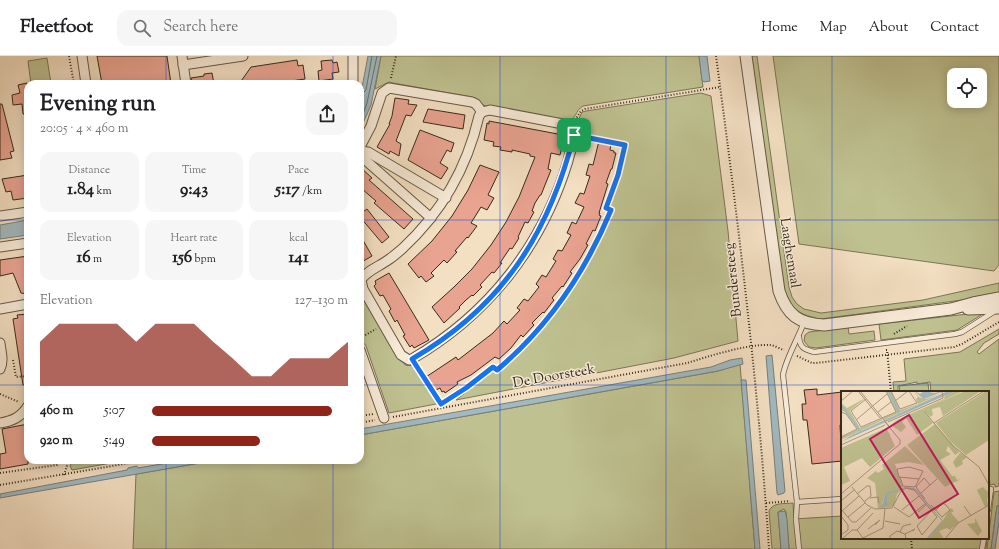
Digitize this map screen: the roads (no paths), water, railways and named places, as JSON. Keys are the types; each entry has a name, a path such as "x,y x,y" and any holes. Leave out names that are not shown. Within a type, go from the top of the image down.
{"street":[{"path":"82,56 85,80"},
{"path":"185,80 183,61 243,56"},
{"path":"353,56 353,80"},
{"name":"Laaghemaal","path":"746,56 779,291 788,312 804,322 824,324 951,309 999,298"},
{"path":"364,139 376,113 381,95 385,89 389,88 472,102 476,104 482,112"},
{"path":"364,276 390,259 403,248 431,218 446,198 468,155 479,116 482,112 490,110 568,125 573,131 563,177 536,238 508,278 472,316 434,347 409,360 401,355 364,291"},
{"path":"364,152 368,152 446,198"},
{"path":"364,159 431,218"},
{"path":"0,216 24,213"},
{"path":"0,247 24,244"},
{"path":"0,309 24,305"},
{"name":"Laaghemaal","path":"951,309 973,310 999,308"},
{"path":"0,343 1,365"},
{"path":"364,361 383,415"},
{"path":"0,423 17,418 24,404"}],"lane":[{"path":"799,337 800,344 814,352 956,334 962,332 999,308"},
{"path":"799,549 796,519 797,502 784,368 799,337 804,322"},
{"path":"989,489 991,489 989,503"},
{"path":"797,502 841,499"},
{"path":"982,549 984,539"}],"water":[{"path":"368,56 381,56 371,105 364,121 364,80"},
{"path":"699,56 707,56 710,81 704,82 702,80"},
{"path":"24,221 24,236 0,239 0,225"},
{"path":"772,355 785,491 784,493 778,495 766,356"},
{"path":"742,358 743,364 718,371 364,434 364,428 711,367 730,360"},
{"path":"741,380 746,380 760,549 755,549"},
{"path":"162,464 194,464 0,498 0,494 127,470 128,468 137,466 138,468"},
{"path":"997,506 999,506 999,522 995,549 991,549"},
{"path":"785,511 789,549 781,549 778,512"}]}
